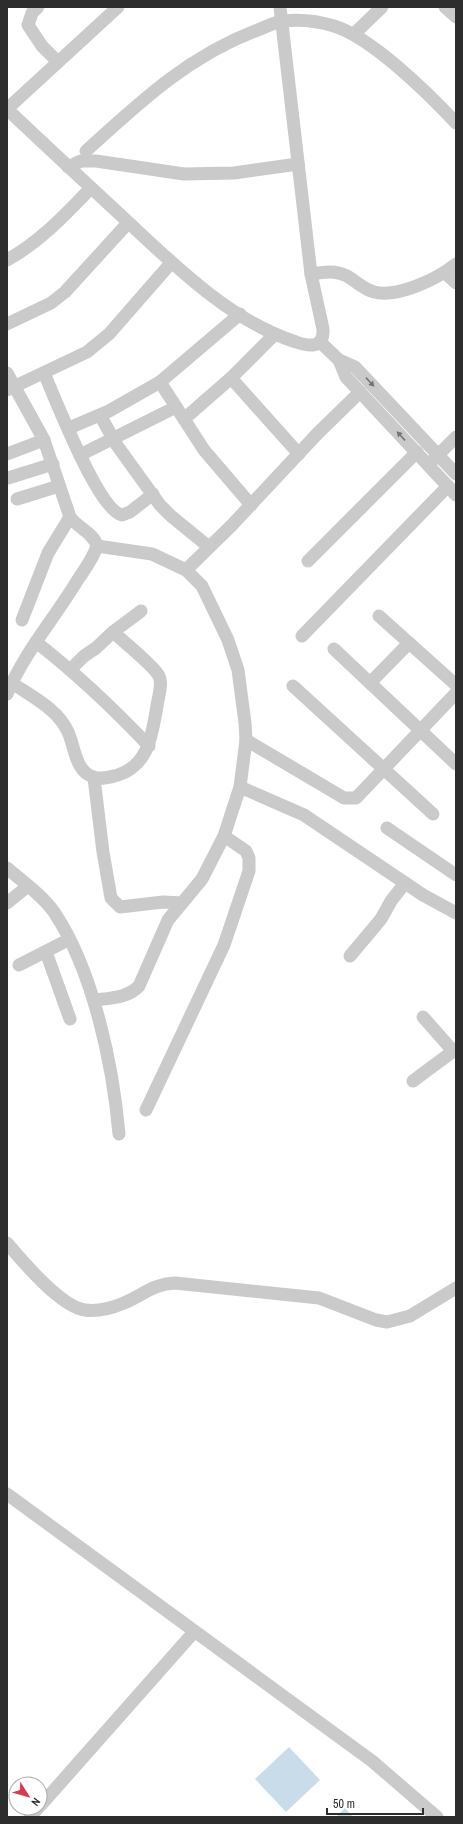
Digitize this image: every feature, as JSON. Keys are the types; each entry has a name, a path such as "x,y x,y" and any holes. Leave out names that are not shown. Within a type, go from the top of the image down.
{"street":[{"path":"38,7 32,13 28,25 42,46 58,62"},
{"path":"118,7 7,109 171,263 221,303 275,334 304,345 313,345 320,342 323,336 323,329 311,274 280,7"},
{"path":"354,34 382,7"},
{"path":"86,151 150,95 189,65 227,42 282,21 317,21 335,26 354,34 387,58 440,106 456,123"},
{"path":"68,167 81,161 96,161 184,174 234,173 298,164"},
{"path":"7,260 35,242 54,226 91,188"},
{"path":"7,324 51,303 65,292 128,223"},
{"path":"11,388 87,352 98,345 171,263"},
{"path":"311,274 330,272 340,273 363,288 374,292 385,293 422,284 445,272 456,264"},
{"path":"445,272 456,283"},
{"path":"69,428 100,416 160,382 240,314"},
{"path":"184,420 231,378 275,334"},
{"path":"320,342 339,360 355,367 456,474"},
{"path":"302,636 452,491 346,377 339,360"},
{"path":"44,372 80,455 104,498 117,514 122,515 130,512 153,494"},
{"path":"7,373 11,388 44,440 70,517 75,524 96,541 97,546 64,602 36,642 9,689 56,715 68,732 80,766 85,773 94,778 108,778 123,773 134,766 145,754 161,683 160,677 157,673 113,632"},
{"path":"231,378 299,454"},
{"path":"160,382 204,450 251,505"},
{"path":"186,570 360,392"},
{"path":"80,455 176,407"},
{"path":"100,416 113,439 171,516 209,547"},
{"path":"428,464 456,437"},
{"path":"7,454 44,440"},
{"path":"308,561 417,452"},
{"path":"8,478 53,464"},
{"path":"18,499 59,486"},
{"path":"22,620 48,553 70,517"},
{"path":"94,1000 134,992 139,986 168,920 202,879 224,836 240,787 246,740 238,670 228,640 202,586 186,570 152,554 97,546"},
{"path":"71,669 113,632 141,611"},
{"path":"379,616 456,685"},
{"path":"36,642 71,669 109,704 148,746"},
{"path":"370,683 409,643"},
{"path":"334,649 456,764"},
{"path":"293,686 433,814"},
{"path":"246,740 344,798 351,800 356,798 456,693"},
{"path":"94,778 103,852 111,898 120,907 163,902 182,903"},
{"path":"240,787 304,816 405,883 456,913"},
{"path":"387,828 456,875"},
{"path":"146,1110 224,945 249,871 249,858 246,851 224,836"},
{"path":"7,868 53,911 68,940 94,1000 113,1085 119,1134"},
{"path":"350,956 380,919 405,883"},
{"path":"7,903 28,886"},
{"path":"20,966 68,940"},
{"path":"46,952 70,1019"},
{"path":"413,1081 454,1050 423,1016"},
{"path":"7,1243 51,1290 72,1306 85,1310 111,1308 134,1299 156,1285 164,1283 318,1298 387,1322 410,1316 456,1288"},
{"path":"7,1494 372,1761 437,1817"},
{"path":"48,1797 194,1632"}],"water":[{"path":"289,1747 320,1780 286,1812 255,1779"},
{"path":"345,1808 353,1817 336,1817"}]}
